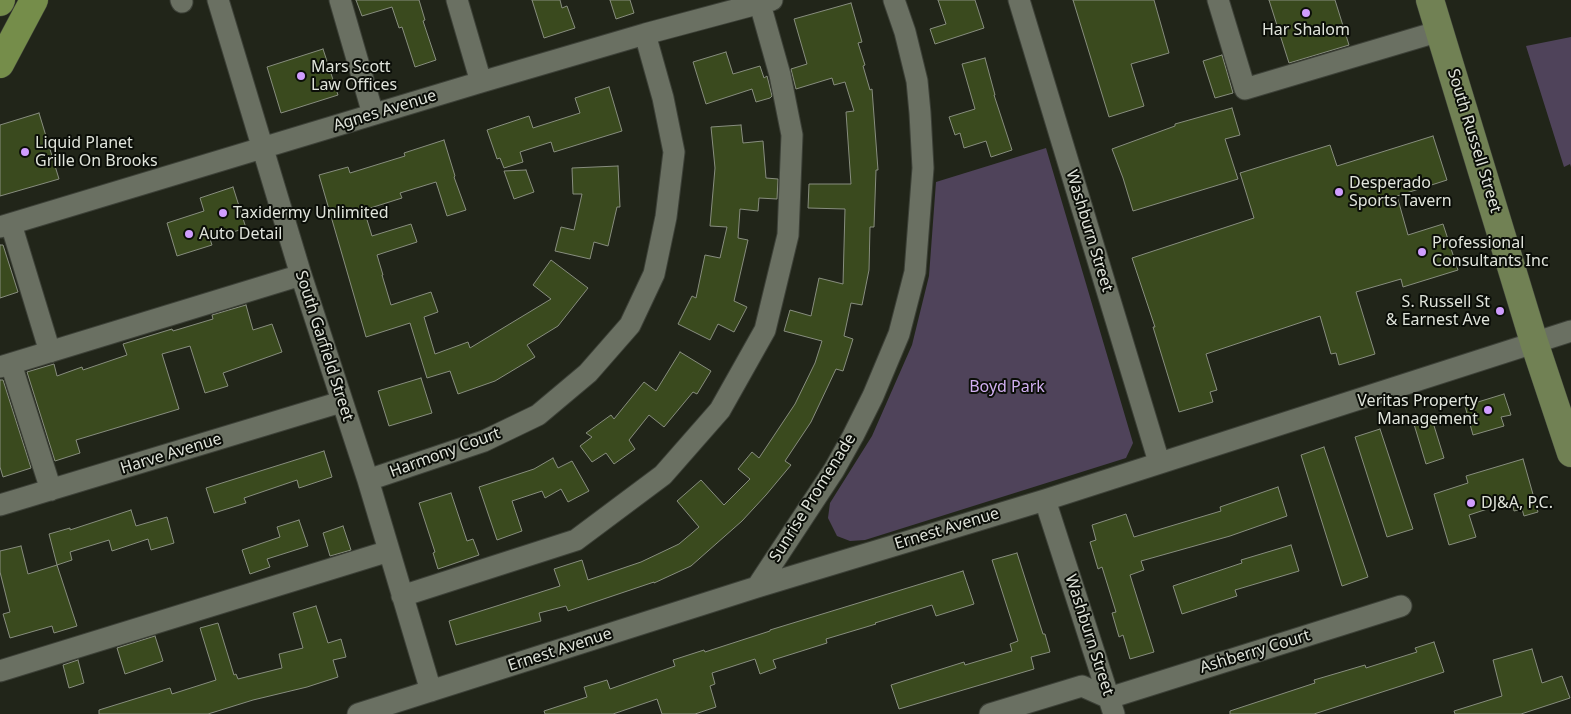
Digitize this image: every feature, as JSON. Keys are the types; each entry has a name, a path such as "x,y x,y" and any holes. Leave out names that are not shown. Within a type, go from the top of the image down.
{"highway":[{"path":"0,64 34,0"}],"main road":[{"name":"South Russell Street","path":"1430,0 1534,342 1571,453"}],"street":[{"name":"South Garfield Street","path":"218,0 301,274 368,480 431,691"},
{"path":"340,0 373,114"},
{"path":"457,0 481,82"},
{"name":"Sunrise Promenade","path":"757,587 834,470 853,436 873,396 899,334 915,272 923,168 920,114 915,72 905,32 894,0"},
{"name":"Washburn Street","path":"1019,0 1159,462"},
{"path":"1218,0 1245,90 1440,31"},
{"name":"Agnes Avenue","path":"6,226 481,82 645,34 766,2"},
{"path":"402,596 576,540 663,476 720,410 765,330 788,235 792,135 766,2"},
{"name":"Harmony Court","path":"368,480 484,441 538,415 588,373 630,325 654,274 666,217 674,152 663,98 645,34"},
{"path":"6,226 50,352"},
{"path":"51,490 6,365 301,274"},
{"name":"Ernest Avenue","path":"358,714 757,587 1045,500 1571,331"},
{"name":"Harve Avenue","path":"0,505 342,402"},
{"name":"Washburn Street","path":"1045,500 1111,706"},
{"path":"0,671 389,551"},
{"name":"Ashberry Court","path":"1111,706 1401,606"},
{"path":"990,714 1082,686 1111,706"}],"green space":[{"path":"1571,37 1571,167 1570,164 1564,167 1526,46"},
{"name":"Boyd Park","path":"1046,148 1133,443 1126,458 865,540 850,541 837,536 828,518 830,503 872,436 912,345 929,276 936,182"}],"building":[{"path":"356,0 419,0 425,20 423,21 436,60 415,67 402,27 399,28 392,7 362,16"},
{"path":"532,0 560,0 562,8 567,6 575,28 544,38"},
{"path":"610,0 630,0 634,13 616,19"},
{"path":"938,0 975,0 984,28 935,44 930,29 946,24"},
{"path":"1073,0 1154,0 1169,53 1131,64 1144,106 1109,117"},
{"path":"1269,0 1335,0 1349,45 1289,63"},
{"path":"851,3 862,42 858,43 865,65 863,66 870,90 872,89 878,170 876,170 874,227 870,227 869,270 862,305 851,303 844,336 853,339 843,371 836,369 811,422 785,461 791,465 742,521 691,566 654,583 568,611 566,606 539,613 541,621 456,645 449,621 560,586 554,569 582,560 588,580 641,562 679,544 699,527 677,501 701,480 724,505 750,479 738,469 752,452 759,458 795,404 815,363 822,341 784,331 790,310 811,316 819,278 843,284 845,209 808,208 809,184 851,184 846,112 854,111 845,82 834,85 832,78 796,89 791,69 807,64 794,19"},
{"name":"Mars Scott Law Offices","path":"323,49 338,95 281,113 267,67"},
{"path":"726,52 733,74 760,66 764,78 767,76 772,96 770,98 756,102 752,89 706,104 693,62"},
{"path":"1222,55 1233,93 1215,98 1203,61"},
{"path":"985,58 994,95 1012,150 991,157 986,141 964,148 960,133 955,135 949,117 975,109 962,64"},
{"path":"609,87 622,131 554,152 551,142 520,152 523,162 504,168 500,158 497,159 487,130 529,116 533,128 580,113 575,98"},
{"path":"1232,108 1240,135 1225,139 1238,179 1133,211 1112,149 1175,126 1175,124"},
{"name":"Liquid Planet Grille On Brooks","path":"39,113 59,179 0,196 0,125"},
{"path":"741,125 743,143 763,141 766,178 778,179 777,199 759,198 758,211 740,209 738,238 748,240 734,301 747,307 734,332 718,324 710,340 678,324 692,296 696,298 705,255 720,258 727,227 710,226 715,168 711,127"},
{"path":"1433,136 1447,180 1397,196 1408,235 1443,224 1458,270 1403,287 1401,279 1356,292 1375,354 1339,365 1336,353 1331,354 1320,316 1206,354 1217,390 1210,392 1213,402 1179,412 1153,327 1155,327 1132,258 1254,218 1240,173 1330,145 1337,166"},
{"path":"444,140 454,177 466,210 447,216 436,182 400,193 402,198 364,210 372,236 411,224 417,242 377,255 391,305 431,292 438,312 424,317 435,354 468,342 470,348 551,299 533,285 551,260 588,288 558,326 527,345 535,357 495,381 458,394 450,371 427,378 410,323 366,337 319,175 348,167 350,173 405,156 404,153"},
{"path":"618,166 620,207 617,207 608,246 594,242 590,259 555,251 561,227 574,230 582,194 573,194 572,168"},
{"path":"526,170 534,192 514,199 504,171"},
{"path":"233,187 246,228 210,239 212,245 177,256 167,223 204,211 200,198"},
{"path":"0,245 3,245 18,292 0,298"},
{"path":"246,305 253,330 272,324 282,352 223,373 228,386 205,393 190,346 162,354 179,409 76,440 80,453 55,461 27,372 54,364 57,376 82,367 83,370 127,355 123,344 213,319 212,315"},
{"path":"680,352 711,371 697,394 693,392 664,427 649,415 629,440 635,449 614,464 606,453 592,462 580,446 592,437 586,433 611,415 614,419 644,382 656,391"},
{"path":"421,378 432,413 389,426 378,391"},
{"path":"0,380 3,380 31,468 3,477 0,467"},
{"name":"Veritas Property Management","path":"1504,394 1511,415 1501,417 1504,426 1473,435 1465,406"},
{"path":"1431,416 1444,458 1426,464 1413,421"},
{"path":"1380,429 1413,529 1387,537 1355,437"},
{"path":"1324,447 1368,577 1342,586 1301,455"},
{"path":"324,451 332,477 299,488 297,480 244,498 246,503 214,513 206,488"},
{"path":"553,458 558,468 572,461 589,491 568,502 561,489 545,498 542,491 512,501 522,531 497,540 479,487 534,469"},
{"name":"DJ&A, P.C.","path":"1523,459 1538,512 1524,516 1522,509 1514,511 1512,501 1469,515 1476,537 1449,545 1434,494 1468,483 1466,476"},
{"path":"1278,487 1287,516 1230,536 1141,561 1144,570 1130,575 1154,652 1130,659 1123,635 1119,637 1112,613 1116,612 1102,567 1098,569 1090,542 1096,540 1092,525 1126,514 1134,537 1221,511 1220,507"},
{"path":"451,493 467,541 473,539 479,555 438,569 433,553 435,552 419,503"},
{"path":"131,510 136,526 167,517 174,543 151,550 148,539 112,551 109,540 70,552 72,560 57,565 49,534 70,528 70,530"},
{"path":"299,520 308,546 267,559 270,567 250,574 242,550 280,537 277,527"},
{"path":"343,526 351,550 330,556 323,533"},
{"path":"1291,545 1299,571 1235,590 1237,596 1182,614 1173,586 1242,563 1241,560"},
{"path":"21,546 28,574 57,565 77,626 54,633 52,626 10,638 3,614 10,612 0,572 0,551"},
{"path":"1017,553 1050,652 1031,657 1034,669 899,709 891,685 964,662 965,665 1012,651 1010,644 1018,641 992,560"},
{"path":"963,571 974,604 936,616 932,605 826,639 827,643 773,660 776,668 760,674 755,659 712,673 715,684 710,686 716,707 695,714 662,714 657,699 613,714 545,714 544,711 587,697 584,687 607,680 610,689 675,666 673,660 704,650 705,652 770,630"},
{"path":"316,606 328,643 341,639 346,657 333,660 338,677 208,714 99,714 99,710 170,688 172,694 216,680 200,628 218,623 234,675 236,674 238,679 282,668 279,654 303,648 293,613"},
{"path":"155,636 163,661 125,674 117,648"},
{"path":"1434,642 1444,672 1314,714 1230,714 1230,711 1315,683 1314,680 1365,665 1366,668 1417,652 1415,648"},
{"path":"1532,649 1542,683 1562,676 1570,698 1521,714 1455,714 1454,711 1502,696 1493,660"},
{"path":"78,660 84,683 69,688 63,665"}],"place":[{"name":"Har Shalom","path":"1306,13"},
{"name":"Mars Scott Law Offices","path":"301,76"},
{"name":"Liquid Planet Grille On Brooks","path":"25,152"},
{"name":"Desperado Sports Tavern","path":"1339,192"},
{"name":"Taxidermy Unlimited","path":"223,213"},
{"name":"Auto Detail","path":"189,234"},
{"name":"Professional Consultants Inc","path":"1422,252"},
{"name":"S. Russell St & Earnest Ave","path":"1500,311"},
{"name":"Veritas Property Management","path":"1488,410"},
{"name":"DJ&A, P.C.","path":"1471,503"}]}
